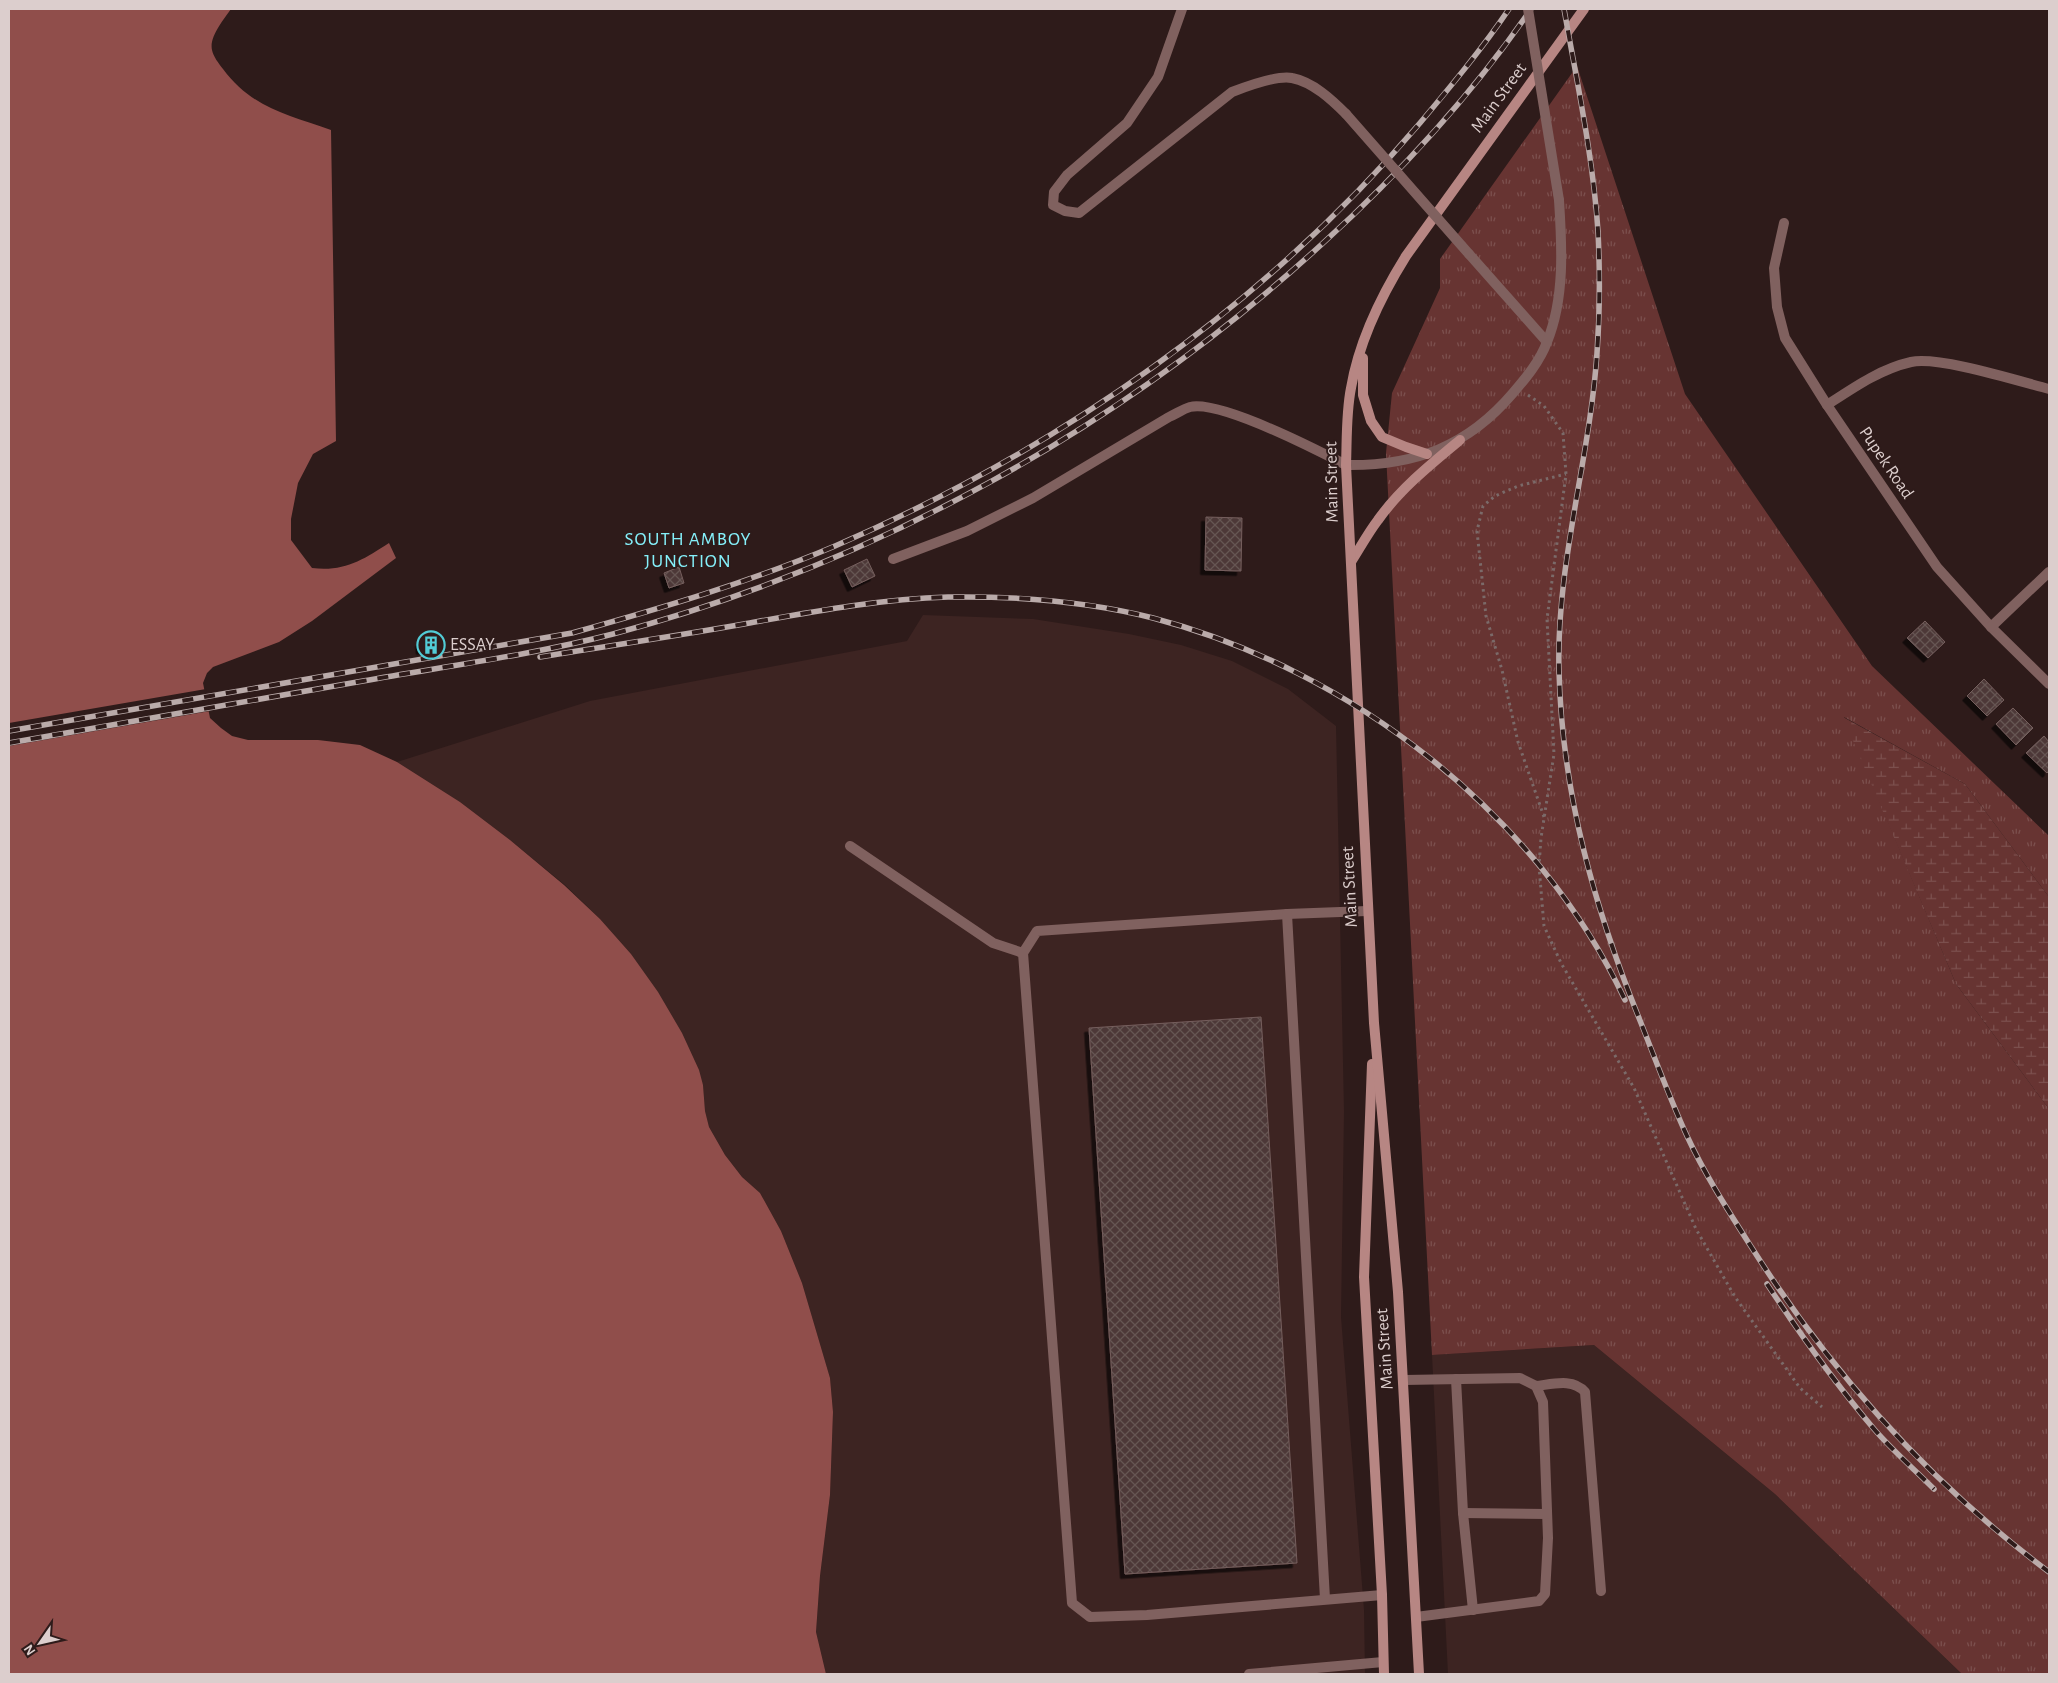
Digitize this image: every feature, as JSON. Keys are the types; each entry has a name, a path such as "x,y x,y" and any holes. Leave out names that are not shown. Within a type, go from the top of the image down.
{"main road":[{"name":"Main Street","path":"1419,1674 1404,1380 1374,1023 1367,911 1346,465 1351,387 1363,344 1390,281 1584,9"},
{"path":"1363,344 1363,395 1372,422 1382,437 1406,448 1427,454"},
{"path":"1351,562 1378,519 1396,498 1414,479 1460,440"},
{"name":"Main Street","path":"1374,1023 1364,1277 1382,1595 1384,1674"}],"street":[{"path":"1182,9 1158,77 1127,123 1068,175 1054,192 1053,205 1065,211 1079,213 1232,92 1256,83 1291,77 1324,92 1346,114 1547,342"},
{"path":"893,559 967,531 1032,498 1169,417 1190,407 1210,407 1296,439 1346,465 1393,463 1427,454 1460,440 1495,413 1518,388 1547,342 1556,309 1560,272 1559,200 1528,9"},
{"name":"Pupek Road","path":"1784,223 1774,268 1777,309 1785,338 1826,405 1937,567 1991,627 2049,684"},
{"path":"1826,405 1868,379 1889,369 1913,362 1942,363 2049,389"},
{"path":"1991,627 2049,572"},
{"path":"850,846 994,943 1023,953"},
{"path":"1367,911 1288,914 1037,931 1023,953 1072,1603 1090,1617 1147,1615 1382,1595"},
{"path":"1288,914 1325,1599"},
{"path":"1404,1380 1520,1378 1536,1386 1574,1383 1580,1386 1585,1392 1601,1591"},
{"path":"1456,1379 1464,1513 1474,1610"},
{"path":"1416,1617 1539,1601 1545,1594 1547,1514 1543,1402 1536,1386"},
{"path":"1464,1513 1547,1514"},
{"path":"1249,1674 1318,1671 1383,1662"}],"path":[{"path":"1518,388 1544,406 1563,434 1566,474 1547,619 1554,754 1544,817 1539,866 1544,926 1561,963 1634,1088 1701,1238 1735,1297 1800,1388 1822,1407"},
{"path":"1544,817 1518,742 1502,670 1486,616 1477,531 1482,506 1495,496 1518,486 1566,474"}],"shaded area":[{"path":"9,9 231,9 218,28 212,45 214,55 223,69 246,93 272,109 331,130 336,441 313,454 298,483 291,519 291,540 312,568 323,569 344,566 370,555 389,543 396,558 312,621 279,642 213,667 207,673 203,683 210,718 232,736 248,740 318,740 360,745 397,762 460,802 564,885 600,919 631,954 658,992 682,1033 699,1070 709,1127 725,1155 742,1177 760,1193 781,1231 802,1283 830,1378 833,1412 830,1495 820,1576 816,1632 826,1674 9,1674"},
{"path":"923,615 1033,619 1129,634 1181,645 1232,661 1288,689 1336,726 1344,1111 1341,1317 1364,1610 1365,1674 826,1674 816,1632 820,1576 830,1495 833,1412 830,1378 802,1283 781,1231 760,1193 742,1177 725,1155 709,1127 705,1111 703,1085 631,954 600,919 565,885 460,802 397,762 590,701 907,641"},
{"path":"1594,1345 1775,1494 1962,1674 1448,1674 1432,1355"}],"green space":[{"path":"1577,66 1685,394 1872,666 2049,836 2049,897 1965,784 1844,717 1956,984 2049,1109 2049,1674 1962,1674 1775,1494 1594,1345 1432,1355 1386,453 1392,393 1440,288 1440,259"},
{"path":"1843,717 1965,784 2049,897 2049,1109 1956,984"}],"pier":[{"path":"206,689 210,711 9,746 9,723"}],"building":[{"path":"1206,517 1242,518 1241,571 1205,570"},
{"path":"867,559 875,576 852,587 844,570"},
{"path":"679,567 684,583 669,588 664,573"},
{"path":"1925,621 1945,642 1928,658 1907,638"},
{"name":"ESSAY","path":"441,639 443,647 421,650 420,642"},
{"path":"1984,679 2004,700 1987,716 1967,696"},
{"path":"2013,708 2033,728 2016,745 1996,724"},
{"path":"2044,736 2049,742 2049,771 2047,773 2026,753"},
{"path":"1261,1017 1297,1563 1125,1574 1089,1028"}],"railway":[{"path":"9,731 572,633 738,583 835,546 918,508 998,465 1077,418 1152,368 1225,312 1294,253 1359,190 1420,123 1477,53 1509,9"},
{"path":"9,743 489,660 613,634 711,604 807,569 900,528 991,481 1079,430 1164,373 1245,311 1322,244 1407,161 1459,103 1531,9"},
{"path":"1564,9 1584,120 1596,203 1599,292 1598,338 1593,393 1568,551 1559,631 1561,717 1574,807 1584,851 1609,938 1687,1136 1718,1193 1783,1294 1849,1382 1923,1463 1963,1501 2049,1572"},
{"path":"540,657 845,607 922,598 974,597 1051,601 1102,607 1153,618 1227,642 1298,673 1366,712 1430,758 1489,811 1542,869 1588,932 1625,1000"},
{"path":"1767,1284 1845,1394 1888,1444 1934,1489"}],"place":[{"name":"ESSAY","path":"431,645"}],"district":[{"name":"SOUTH AMBOY JUNCTION","path":"688,550"}]}
